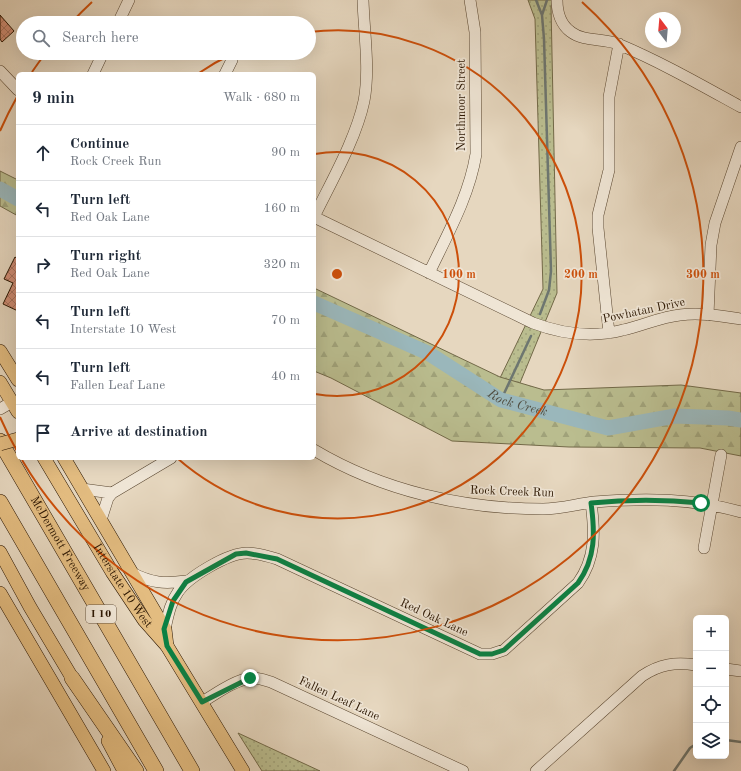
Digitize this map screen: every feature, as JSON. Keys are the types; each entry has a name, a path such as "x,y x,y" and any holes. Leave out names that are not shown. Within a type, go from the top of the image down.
{"highway":[{"name":"McDermott Freeway","path":"0,441 192,771"},
{"name":"I 10","path":"0,502 156,771"},
{"path":"72,678 136,771"}],"main road":[{"path":"0,351 16,377"},
{"path":"0,382 8,408"},
{"path":"0,444 16,440"},
{"name":"Interstate 10 West","path":"45,460 112,572 144,620 167,646 243,771"},
{"path":"65,460 164,629 167,646"},
{"path":"0,552 124,771"},
{"path":"0,593 104,771"}],"street":[{"path":"121,16 129,0"},
{"path":"316,213 356,129 364,101 366,71 362,0"},
{"name":"Northmoor Street","path":"429,273 462,202 473,170 476,154 475,32 470,0"},
{"path":"557,0 560,18 572,32 580,37 600,39 619,44 664,65 741,107"},
{"path":"609,333 598,228 598,215 609,170 609,97 619,44"},
{"path":"94,72 100,60"},
{"path":"226,72 232,60"},
{"path":"0,71 16,88"},
{"path":"708,315 711,246 715,223 741,147"},
{"name":"Powhatan Drive","path":"316,218 548,329 578,334 609,333 680,315 708,315 741,319"},
{"name":"Rock Creek Run","path":"316,451 387,484 426,496 461,503 543,509 634,499 663,499 711,505 741,512"},
{"path":"704,548 720,455"},
{"path":"101,520 108,498 112,493 168,460"},
{"path":"82,489 112,493"},
{"name":"Red Oak Lane","path":"164,629 173,601 186,582 236,554 246,553 266,556 480,654 492,654 504,650 578,583 586,572 593,543 594,527 591,503"},
{"name":"Red Oak Lane","path":"132,573 147,581 159,583 186,582"},
{"path":"536,771 642,676 654,668 666,664 693,665"},
{"path":"729,669 741,671"},
{"name":"Fallen Leaf Lane","path":"202,702 240,682 250,678 259,678 271,682 463,771"}],"green space":[{"path":"528,0 554,0 551,6 557,293 520,383 500,378 543,289 535,19"},
{"path":"0,171 16,179 16,215 0,206"},
{"path":"316,289 500,377 544,390 681,385 741,393 741,456 700,448 569,447 452,441 331,378 316,372"},
{"path":"238,733 320,771 262,771"}],"building":[{"path":"0,15 14,31 2,42 0,39"},
{"path":"15,257 16,310 3,304 13,283 4,279"}],"waterway":[{"path":"536,0 542,15 544,39 551,271 549,290 540,314"},
{"path":"542,15 547,0"},
{"name":"Rock Creek","path":"0,189 16,198"},
{"name":"Rock Creek","path":"316,304 428,353 501,400 608,428 675,416 728,418 741,420"},
{"path":"501,400 531,336"},
{"path":"729,740 741,742"},
{"path":"674,771 693,746"}],"route":[{"path":"250,678 202,702 167,646 164,629 177,592 186,582 236,554 246,553 277,559 480,654 492,654 504,650 578,583 586,572 593,543 594,527 591,503 634,499 663,499 701,503"}]}
